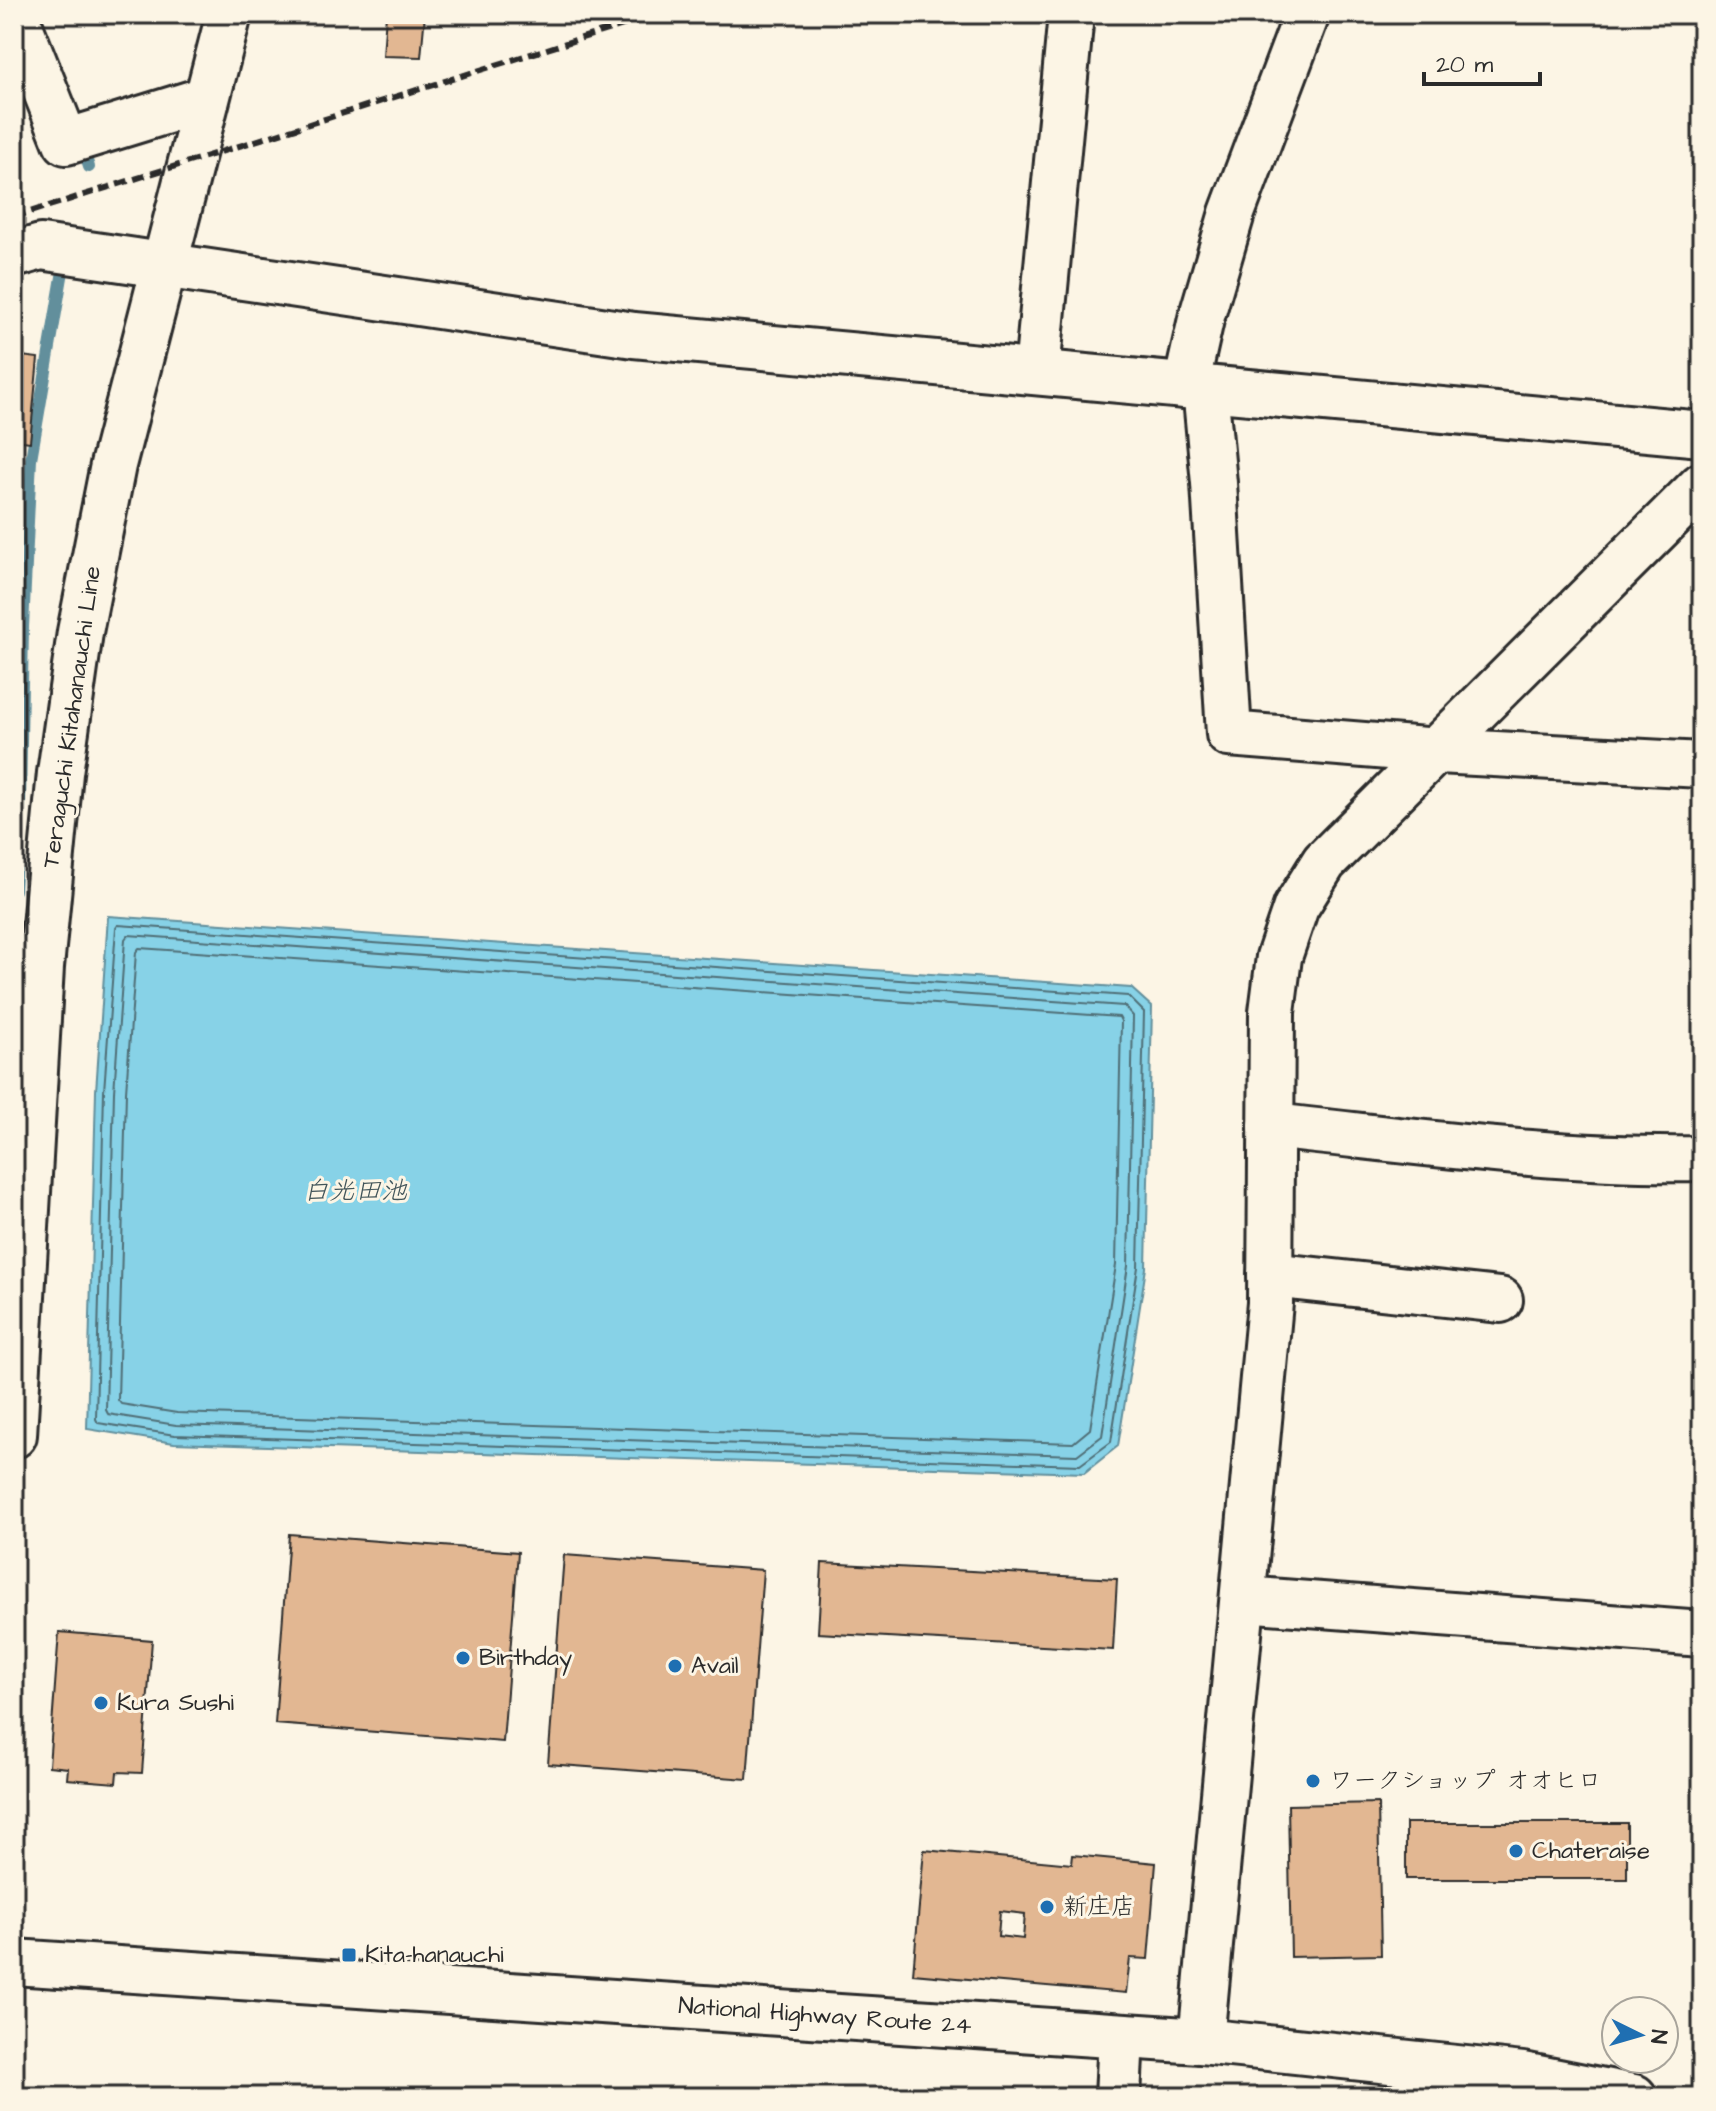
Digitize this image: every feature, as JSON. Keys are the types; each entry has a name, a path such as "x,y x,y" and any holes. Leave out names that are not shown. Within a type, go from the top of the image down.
{"main road":[{"path":"15,14 66,142 206,99"},
{"name":"Teraguchi Kitahanauchi Line","path":"14,1435 41,967 60,773 80,632 113,465 229,14"},
{"path":"1037,372 1071,14"},
{"path":"1307,14 1232,213 1201,319 1196,387 1213,468 1229,734 1438,751 1702,764"},
{"path":"14,255 41,247 634,335 1702,434"},
{"path":"1201,2041 1270,1275 1272,1012 1279,957 1296,907 1324,862 1702,485"},
{"path":"1271,1126 1552,1156 1702,1159"},
{"path":"1270,1275 1500,1300"},
{"path":"1243,1599 1702,1634"},
{"name":"National Highway Route 24","path":"14,1962 1201,2041 1523,2075 1634,2097"},
{"path":"1118,2097 1121,2036"}],"water":[{"name":"白光田池","path":"108,916 1131,988 1152,1007 1146,1268 1118,1446 1084,1473 174,1443 87,1429 96,1091"}],"building":[{"path":"386,14 425,14 421,57 383,56"},
{"path":"14,355 38,358 30,442 14,440"},
{"path":"289,1534 518,1552 503,1742 275,1724"},
{"path":"564,1555 763,1570 747,1779 548,1764"},
{"path":"822,1563 1117,1579 1113,1650 818,1633"},
{"name":"Kura Sushi","path":"59,1632 152,1640 142,1773 117,1772 116,1783 67,1779 68,1768 49,1766"},
{"path":"1378,1803 1381,1955 1291,1957 1288,1805"},
{"name":"Chateraise","path":"1406,1823 1627,1823 1627,1879 1406,1879"},
{"path":"924,1850 1072,1864 1073,1855 1156,1863 1148,1959 1130,1958 1126,1993 913,1974","holes":["1000,1911 1025,1914 1023,1939 998,1936"]}],"waterway":[{"path":"84,151 89,167"},
{"path":"14,890 20,799 23,627 31,459 63,271"}],"railway":[{"path":"14,217 658,14"}],"place":[{"name":"Birthday","path":"463,1658"},
{"name":"Avail","path":"675,1666"},
{"name":"Kura Sushi","path":"101,1703"},
{"name":"ワークショップ オオヒロ","path":"1313,1781"},
{"name":"Chateraise","path":"1516,1851"},
{"name":"新庄店","path":"1047,1907"},
{"name":"Kita-hanauchi","path":"349,1955"}]}
